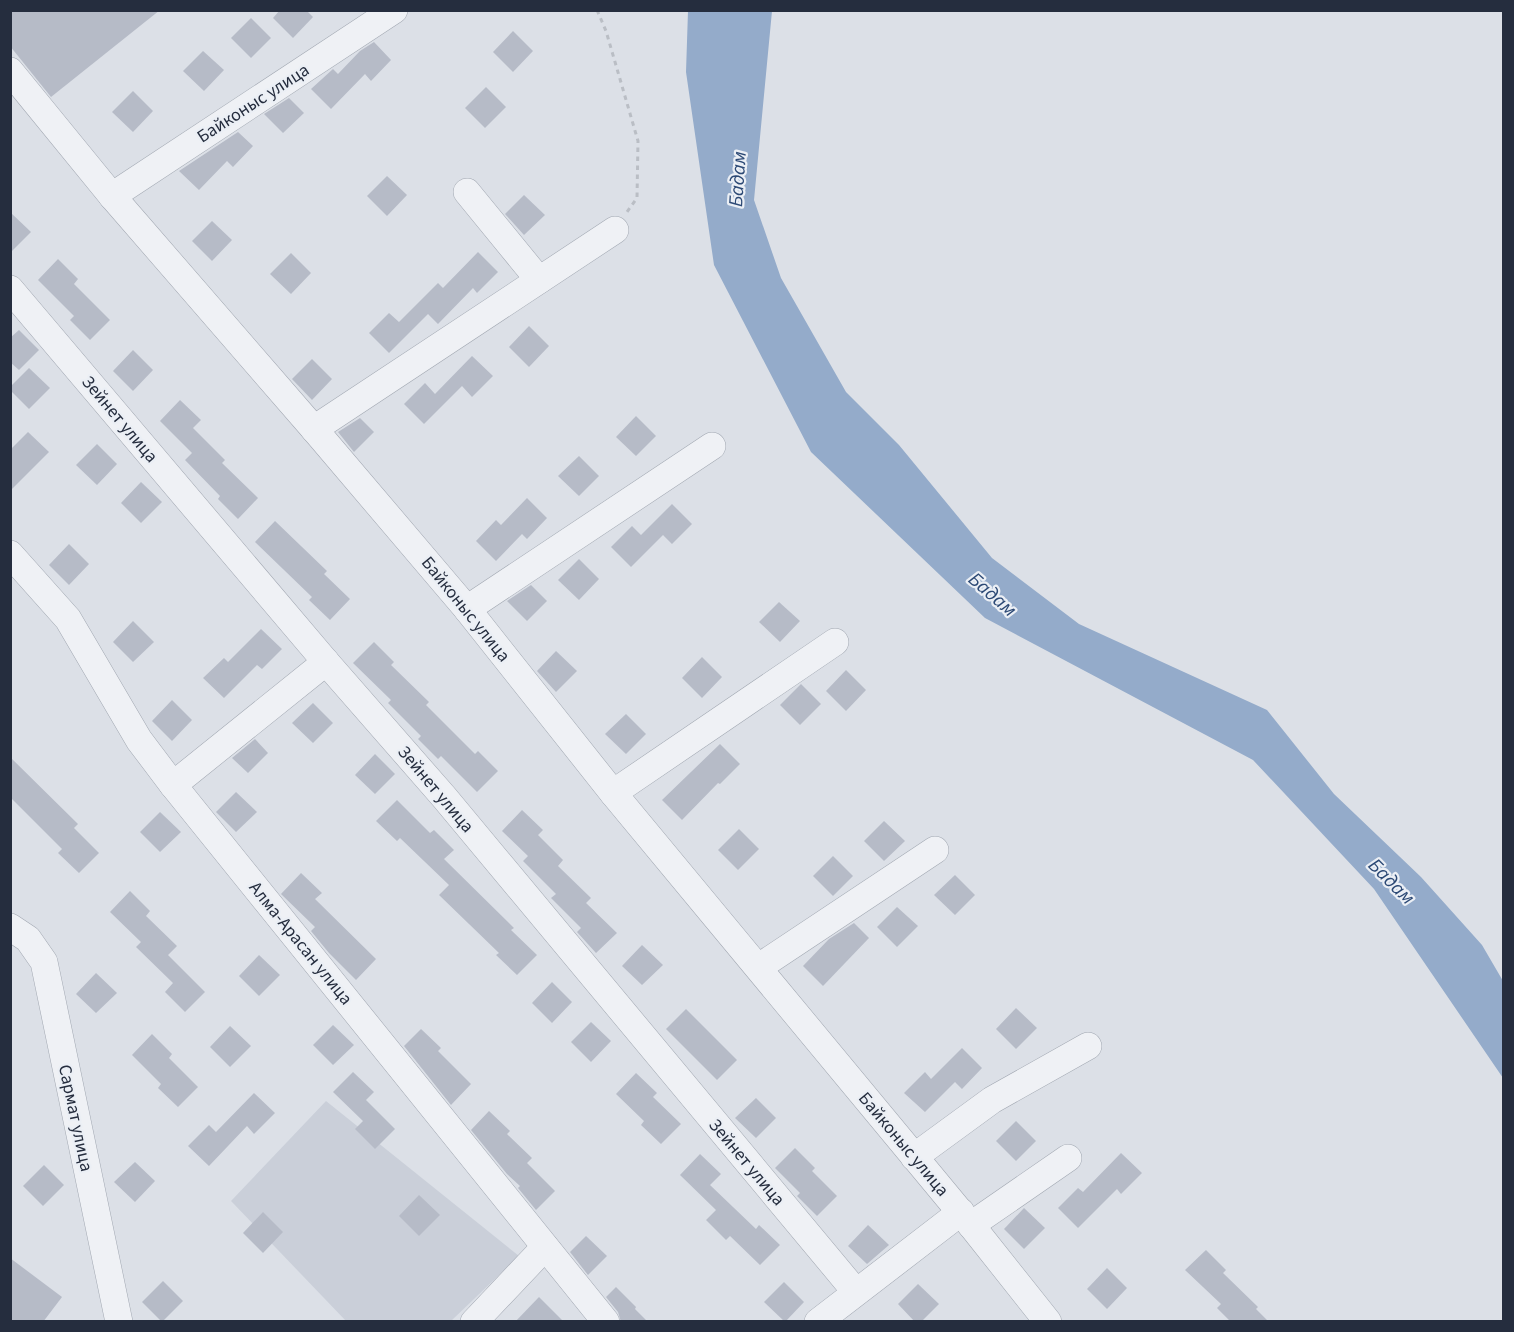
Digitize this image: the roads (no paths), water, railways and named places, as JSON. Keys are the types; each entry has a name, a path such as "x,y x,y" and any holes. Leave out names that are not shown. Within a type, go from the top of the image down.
{"street":[{"name":"Байконыс улица","path":"112,196 393,10"},
{"name":"Байконыс улица","path":"10,71 112,196 467,609 613,793 759,967 1048,1322"},
{"path":"467,192 539,280"},
{"path":"314,429 615,230"},
{"name":"Зейнет улица","path":"10,289 326,662 444,797 856,1292"},
{"path":"467,609 712,446"},
{"name":"Алма-Арасан улица","path":"10,554 68,619 139,740 173,785 606,1322"},
{"path":"613,793 835,642"},
{"path":"173,785 326,662"},
{"path":"759,967 935,850"},
{"name":"Сармат улица","path":"10,927 28,939 44,962 119,1322"},
{"path":"914,1157 993,1100 1088,1046"},
{"path":"818,1322 856,1292 966,1219 1068,1158"},
{"path":"474,1322 545,1247"}],"water":[{"name":"Бадам","path":"688,11 772,11 754,200 781,278 846,392 899,445 992,558 1079,624 1267,710 1334,794 1421,877 1482,945 1503,981 1503,1078 1374,889 1253,760 985,618 811,452 714,265 686,72"}]}
